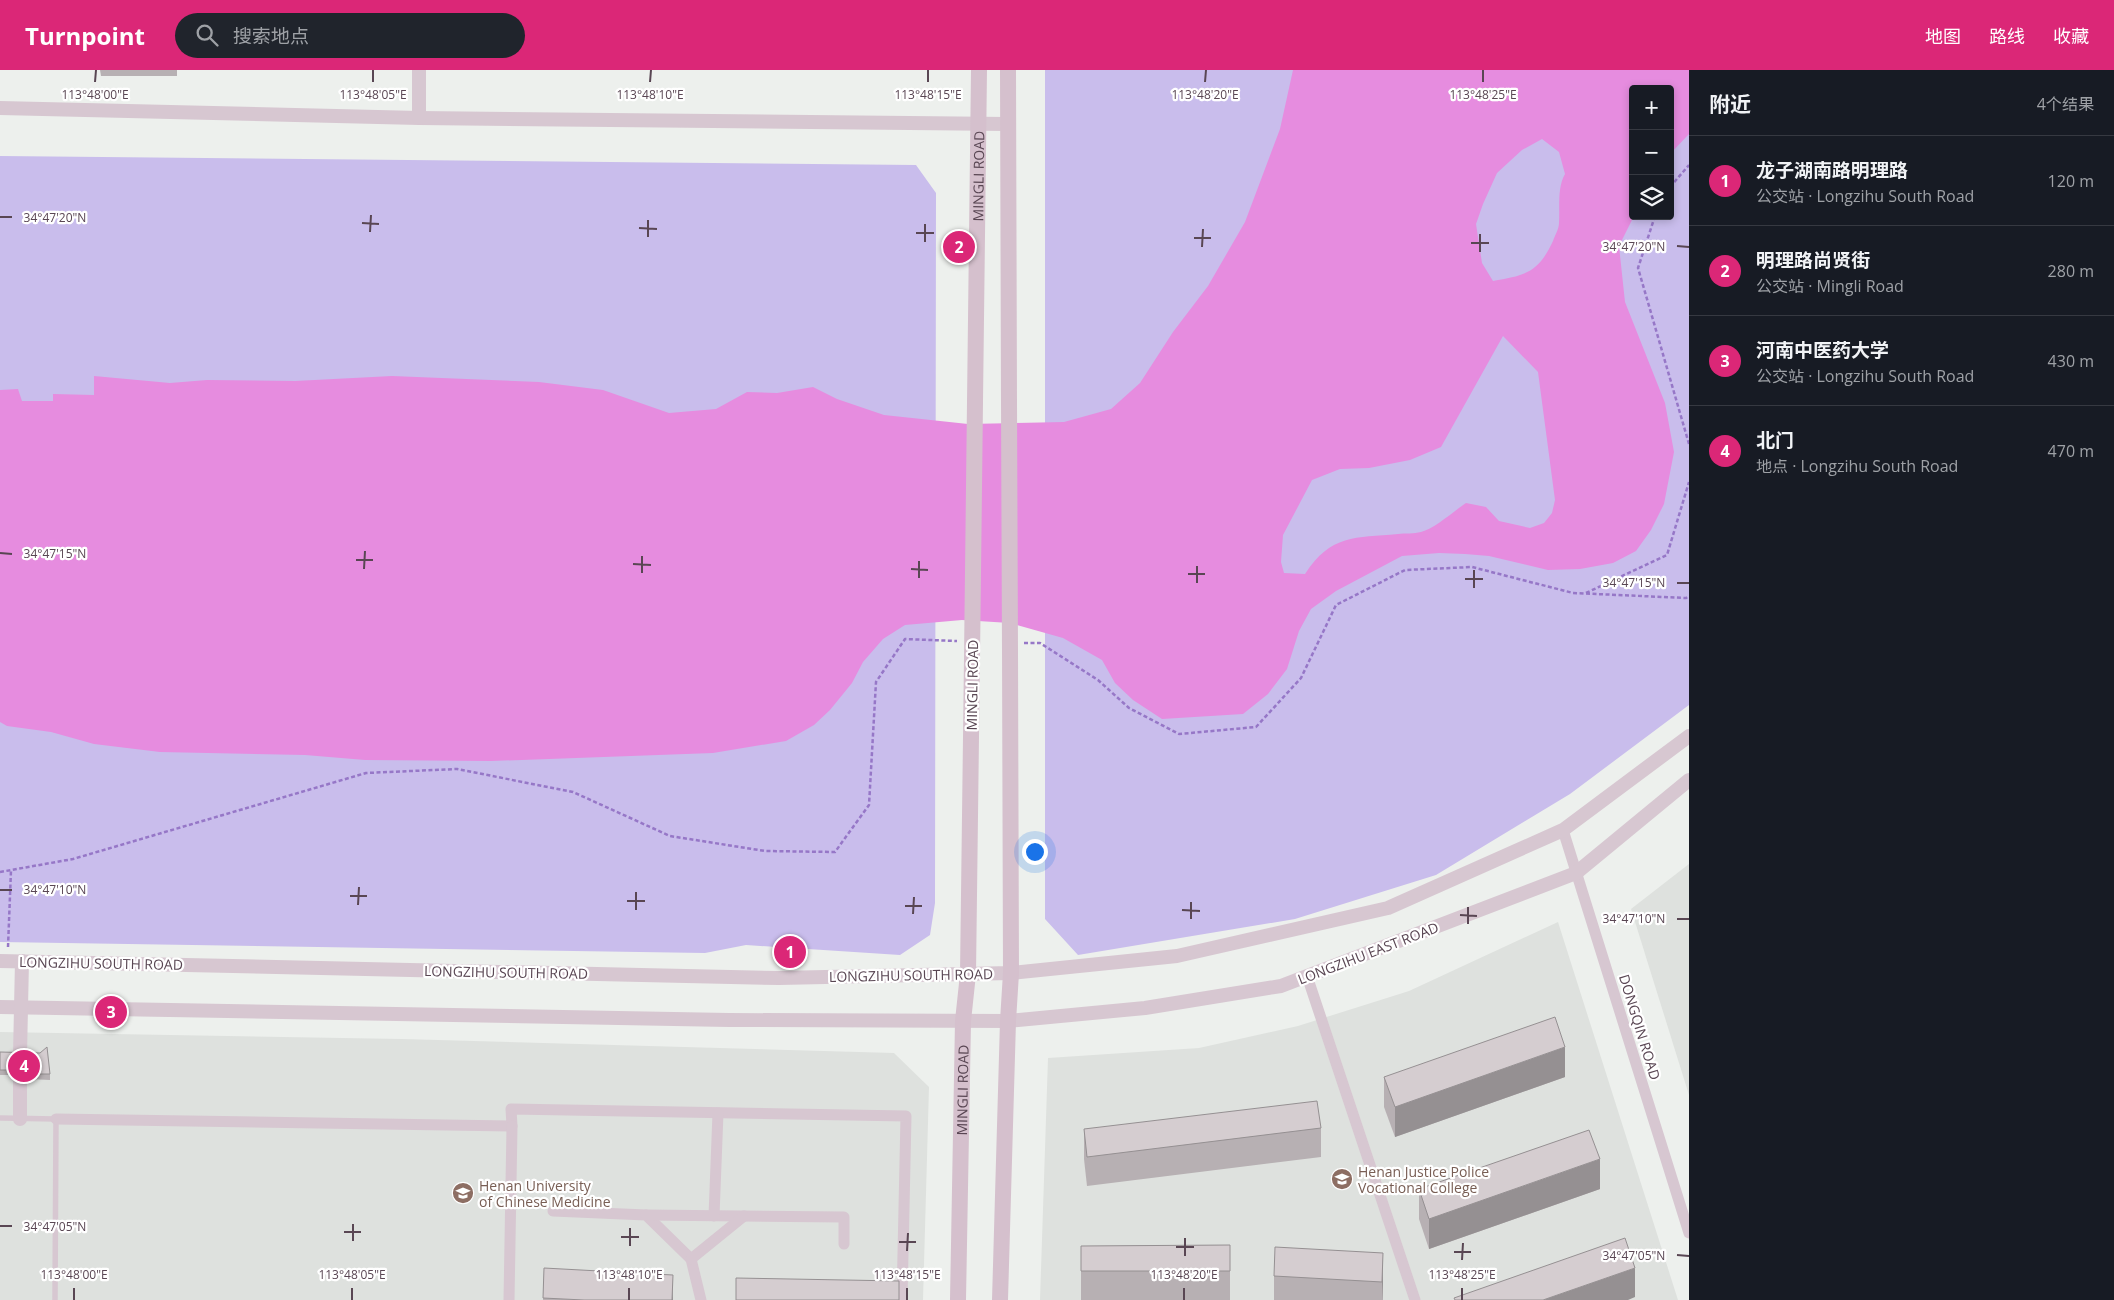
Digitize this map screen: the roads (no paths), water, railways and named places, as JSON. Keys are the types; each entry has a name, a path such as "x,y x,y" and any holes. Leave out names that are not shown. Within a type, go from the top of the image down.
{"main road":[{"name":"MINGLI ROAD","path":"958,1300 964,1021 968,974 979,70"},
{"name":"MINGLI ROAD","path":"1000,1300 1011,973 1015,647 1009,402 1008,70"}],"street":[{"path":"419,70 419,118"},
{"path":"0,108 419,118 1008,124"},
{"path":"1011,973 1177,956 1388,908 1563,830 1689,736"},
{"name":"LONGZIHU EAST ROAD","path":"1008,1021 1145,1008 1281,986 1576,872 1689,780"},
{"name":"DONGQIN ROAD","path":"1563,830 1689,1233"},
{"name":"LONGZIHU SOUTH ROAD","path":"4,961 779,978 1011,973"},
{"path":"20,1055 22,961"},
{"path":"1308,976 1415,1300"},
{"path":"0,1007 729,1020 1008,1021"},
{"path":"20,1076 20,1119"},
{"path":"509,1300 511,1109 906,1116 902,1300"},
{"path":"714,1216 718,1113"},
{"path":"56,1119 512,1126"},
{"path":"553,1211 646,1215 844,1217 844,1244"},
{"path":"646,1215 691,1259 701,1300"},
{"path":"691,1259 744,1216"}],"lane":[{"path":"0,1118 56,1119 55,1300"}],"place":[{"name":"明理路尚贤街","path":"959,247"},
{"name":"龙子湖南路明理路","path":"790,952"},
{"name":"河南中医药大学","path":"111,1012"},
{"name":"北门","path":"24,1066"},
{"name":"Henan Justice Police Vocational College","path":"1342,1179"},
{"name":"Henan University of Chinese Medicine","path":"463,1193"}]}
